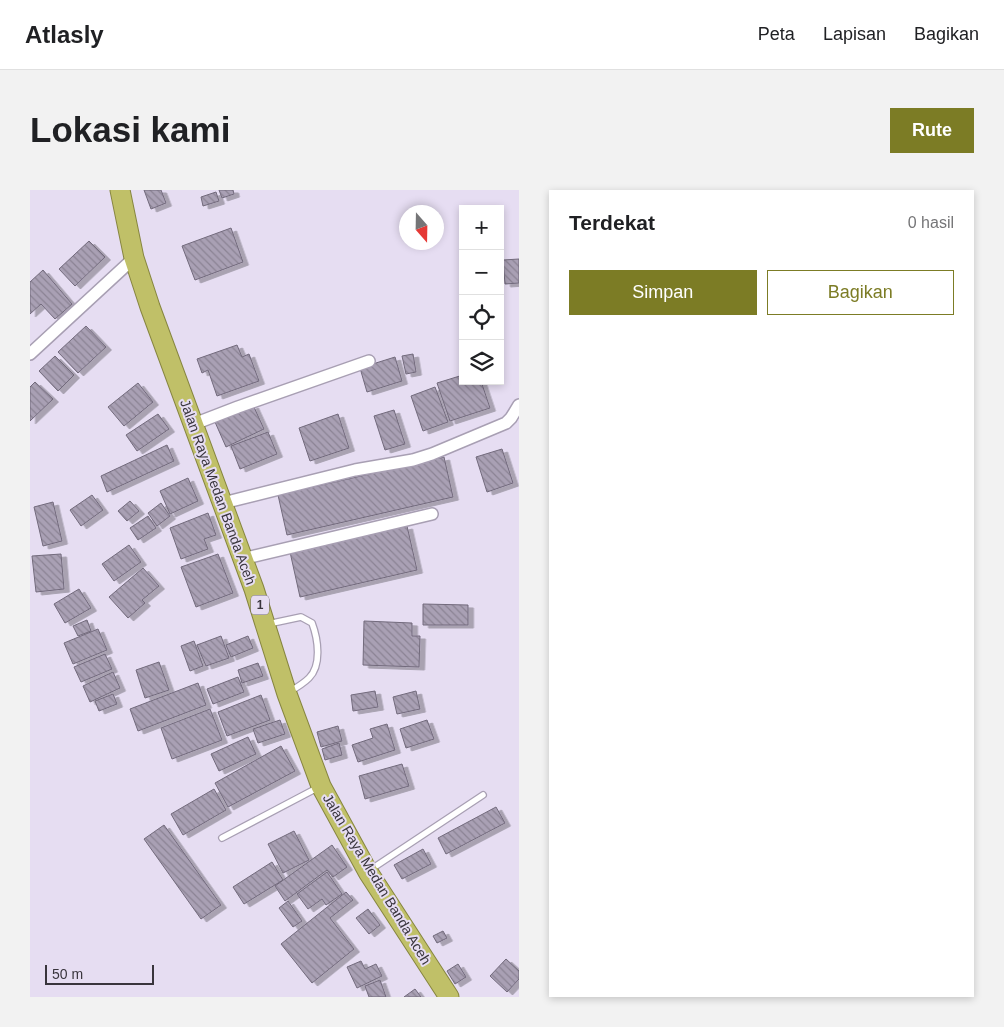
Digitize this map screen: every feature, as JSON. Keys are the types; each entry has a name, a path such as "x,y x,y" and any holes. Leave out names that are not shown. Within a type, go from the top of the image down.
{"highway":[{"name":"Jalan Raya Medan Banda Aceh","path":"120,190 134,258 150,307 223,503 266,624 287,694 321,786 368,872 449,997"}],"street":[{"path":"30,354 134,258"},
{"path":"194,424 370,361"},
{"path":"223,503 355,470 395,464 432,454 506,422 511,418 519,405"},
{"path":"242,559 432,514"}],"lane":[{"path":"266,624 301,617 312,623 316,633 318,655 315,669 309,678 287,694"},
{"path":"222,838 321,786"},
{"path":"368,872 483,795"}],"building":[{"path":"144,190 161,190 166,203 151,209"},
{"path":"219,190 233,190 234,194 222,198"},
{"path":"216,192 219,201 203,206 201,197"},
{"path":"231,228 243,262 195,280 182,246"},
{"path":"89,241 105,257 75,286 59,269"},
{"path":"519,259 519,283 505,284 504,260"},
{"path":"43,270 72,304 55,319 41,304 30,314 30,282"},
{"path":"86,326 106,347 78,373 58,352"},
{"path":"237,345 242,357 249,354 259,381 217,396 208,370 202,373 197,359"},
{"path":"413,354 416,372 406,374 402,356"},
{"path":"55,356 74,375 58,391 39,371"},
{"path":"395,357 402,381 367,392 360,368"},
{"path":"459,376 459,385 482,385 490,408 450,421 437,383"},
{"path":"35,382 53,399 30,421 30,387"},
{"path":"138,383 153,402 124,426 108,407"},
{"path":"435,387 448,422 423,431 411,396"},
{"path":"253,405 264,429 226,447 215,422"},
{"path":"394,410 405,444 385,450 374,416"},
{"path":"158,414 169,429 137,451 126,435"},
{"path":"338,414 349,448 310,461 299,428"},
{"path":"268,432 277,454 240,469 231,446"},
{"path":"167,445 174,461 107,492 101,476"},
{"path":"502,449 513,483 487,492 476,457"},
{"path":"444,457 453,497 287,535 278,495"},
{"path":"188,478 198,501 170,514 160,491"},
{"path":"92,495 103,510 81,526 70,510"},
{"path":"130,501 139,511 127,521 118,511"},
{"path":"53,502 62,541 43,546 34,507"},
{"path":"161,503 170,516 157,526 148,513"},
{"path":"208,513 216,535 204,539 208,549 181,559 170,528"},
{"path":"148,516 156,528 138,540 130,528"},
{"path":"407,526 417,570 300,597 290,552"},
{"path":"129,545 141,562 114,581 102,564"},
{"path":"61,554 64,589 36,592 32,556"},
{"path":"218,554 233,593 196,607 181,567"},
{"path":"143,568 159,586 142,600 145,603 128,618 109,597"},
{"path":"79,589 91,608 65,623 54,604"},
{"path":"423,604 468,605 468,625 423,625"},
{"path":"87,620 91,631 78,636 73,626"},
{"path":"364,621 412,623 412,636 420,636 419,667 363,665"},
{"path":"98,629 107,650 73,664 64,643"},
{"path":"221,636 229,658 206,666 197,645"},
{"path":"248,636 253,648 231,657 226,645"},
{"path":"194,641 203,666 190,671 181,646"},
{"path":"105,654 112,669 81,682 74,667"},
{"path":"159,662 169,690 145,698 136,670"},
{"path":"258,663 263,676 242,683 238,670"},
{"path":"113,672 120,688 90,702 83,686"},
{"path":"238,677 244,692 213,704 207,689"},
{"path":"198,683 206,705 138,731 130,709"},
{"path":"375,691 378,707 353,711 351,695"},
{"path":"416,691 420,709 397,714 393,697"},
{"path":"113,694 117,704 99,711 95,701"},
{"path":"261,695 270,720 227,736 218,712"},
{"path":"210,709 222,740 172,759 161,728"},
{"path":"280,720 285,734 258,743 253,729"},
{"path":"427,720 434,739 406,748 400,729"},
{"path":"387,724 395,750 358,762 352,745 373,738 370,729"},
{"path":"338,726 342,741 321,747 317,732"},
{"path":"248,737 256,754 219,771 211,754"},
{"path":"339,743 342,755 325,760 322,749"},
{"path":"281,746 295,771 228,807 215,783"},
{"path":"402,764 409,786 365,799 359,776"},
{"path":"214,789 226,810 183,835 171,814"},
{"path":"496,807 505,823 446,854 438,838"},
{"path":"164,825 221,905 201,919 144,839"},
{"path":"294,831 309,860 283,873 268,844"},
{"path":"332,845 347,867 333,877 327,870 285,901 275,886"},
{"path":"423,849 431,864 402,879 394,865"},
{"path":"272,862 283,880 244,904 233,887"},
{"path":"327,872 342,894 326,905 322,899 308,909 297,894"},
{"path":"346,892 353,900 330,918 354,949 312,983 281,944"},
{"path":"288,901 302,921 293,927 279,908"},
{"path":"368,909 380,925 369,934 356,918"},
{"path":"443,931 447,938 437,943 433,936"},
{"path":"506,959 519,971 519,979 507,992 490,976"},
{"path":"361,961 365,969 376,964 382,976 357,988 347,967"},
{"path":"458,964 466,977 455,984 447,971"},
{"path":"380,980 386,997 369,997 365,986"},
{"path":"415,989 421,997 404,997"}]}
